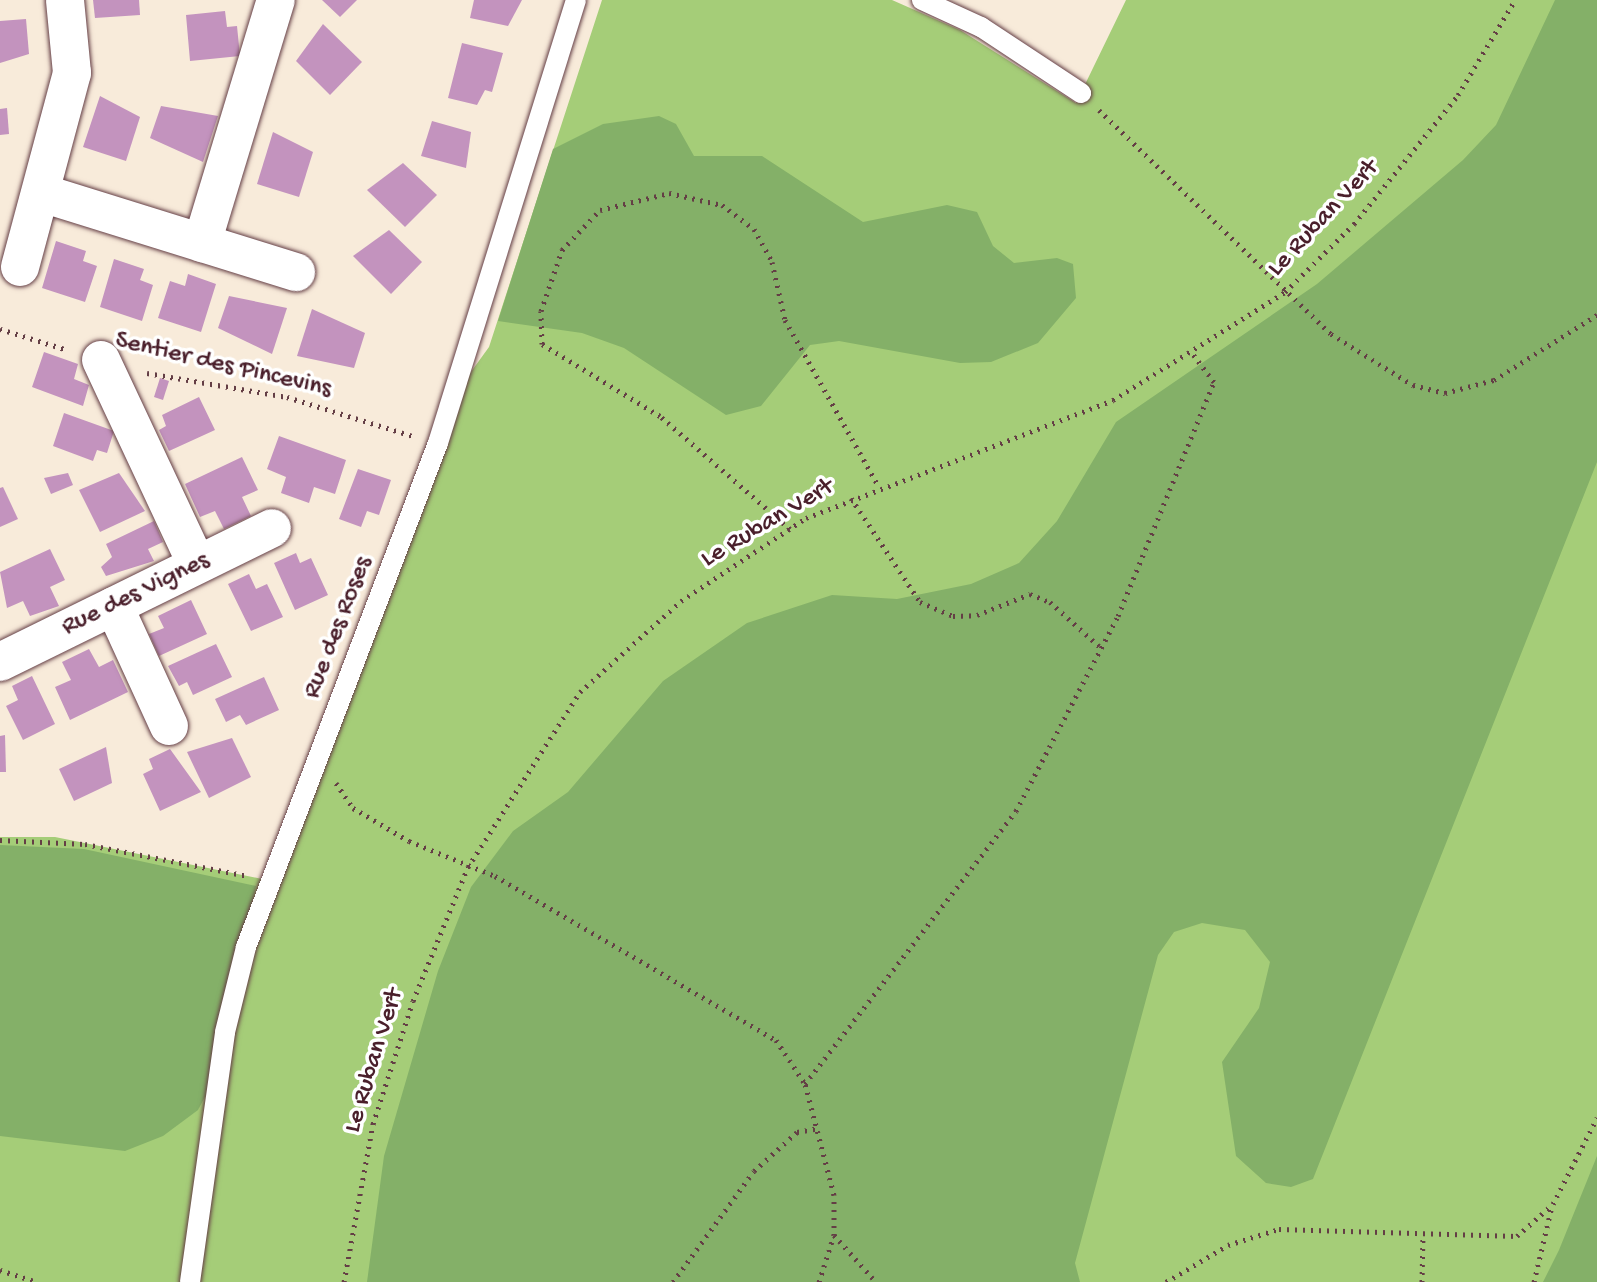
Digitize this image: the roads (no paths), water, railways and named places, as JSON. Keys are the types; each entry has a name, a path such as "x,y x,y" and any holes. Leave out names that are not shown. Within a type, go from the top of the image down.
{"street":[{"path":"20,267 45,194 72,73 65,0"},
{"path":"202,243 276,0"},
{"path":"45,194 296,272"},
{"path":"101,360 197,565"},
{"name":"Rue des Vignes","path":"0,662 272,528"},
{"path":"114,606 169,726"}],"lane":[{"name":"Rue des Roses","path":"190,1282 225,1032 267,880 438,443 576,0"},
{"path":"922,0 981,27 1081,93"}]}
